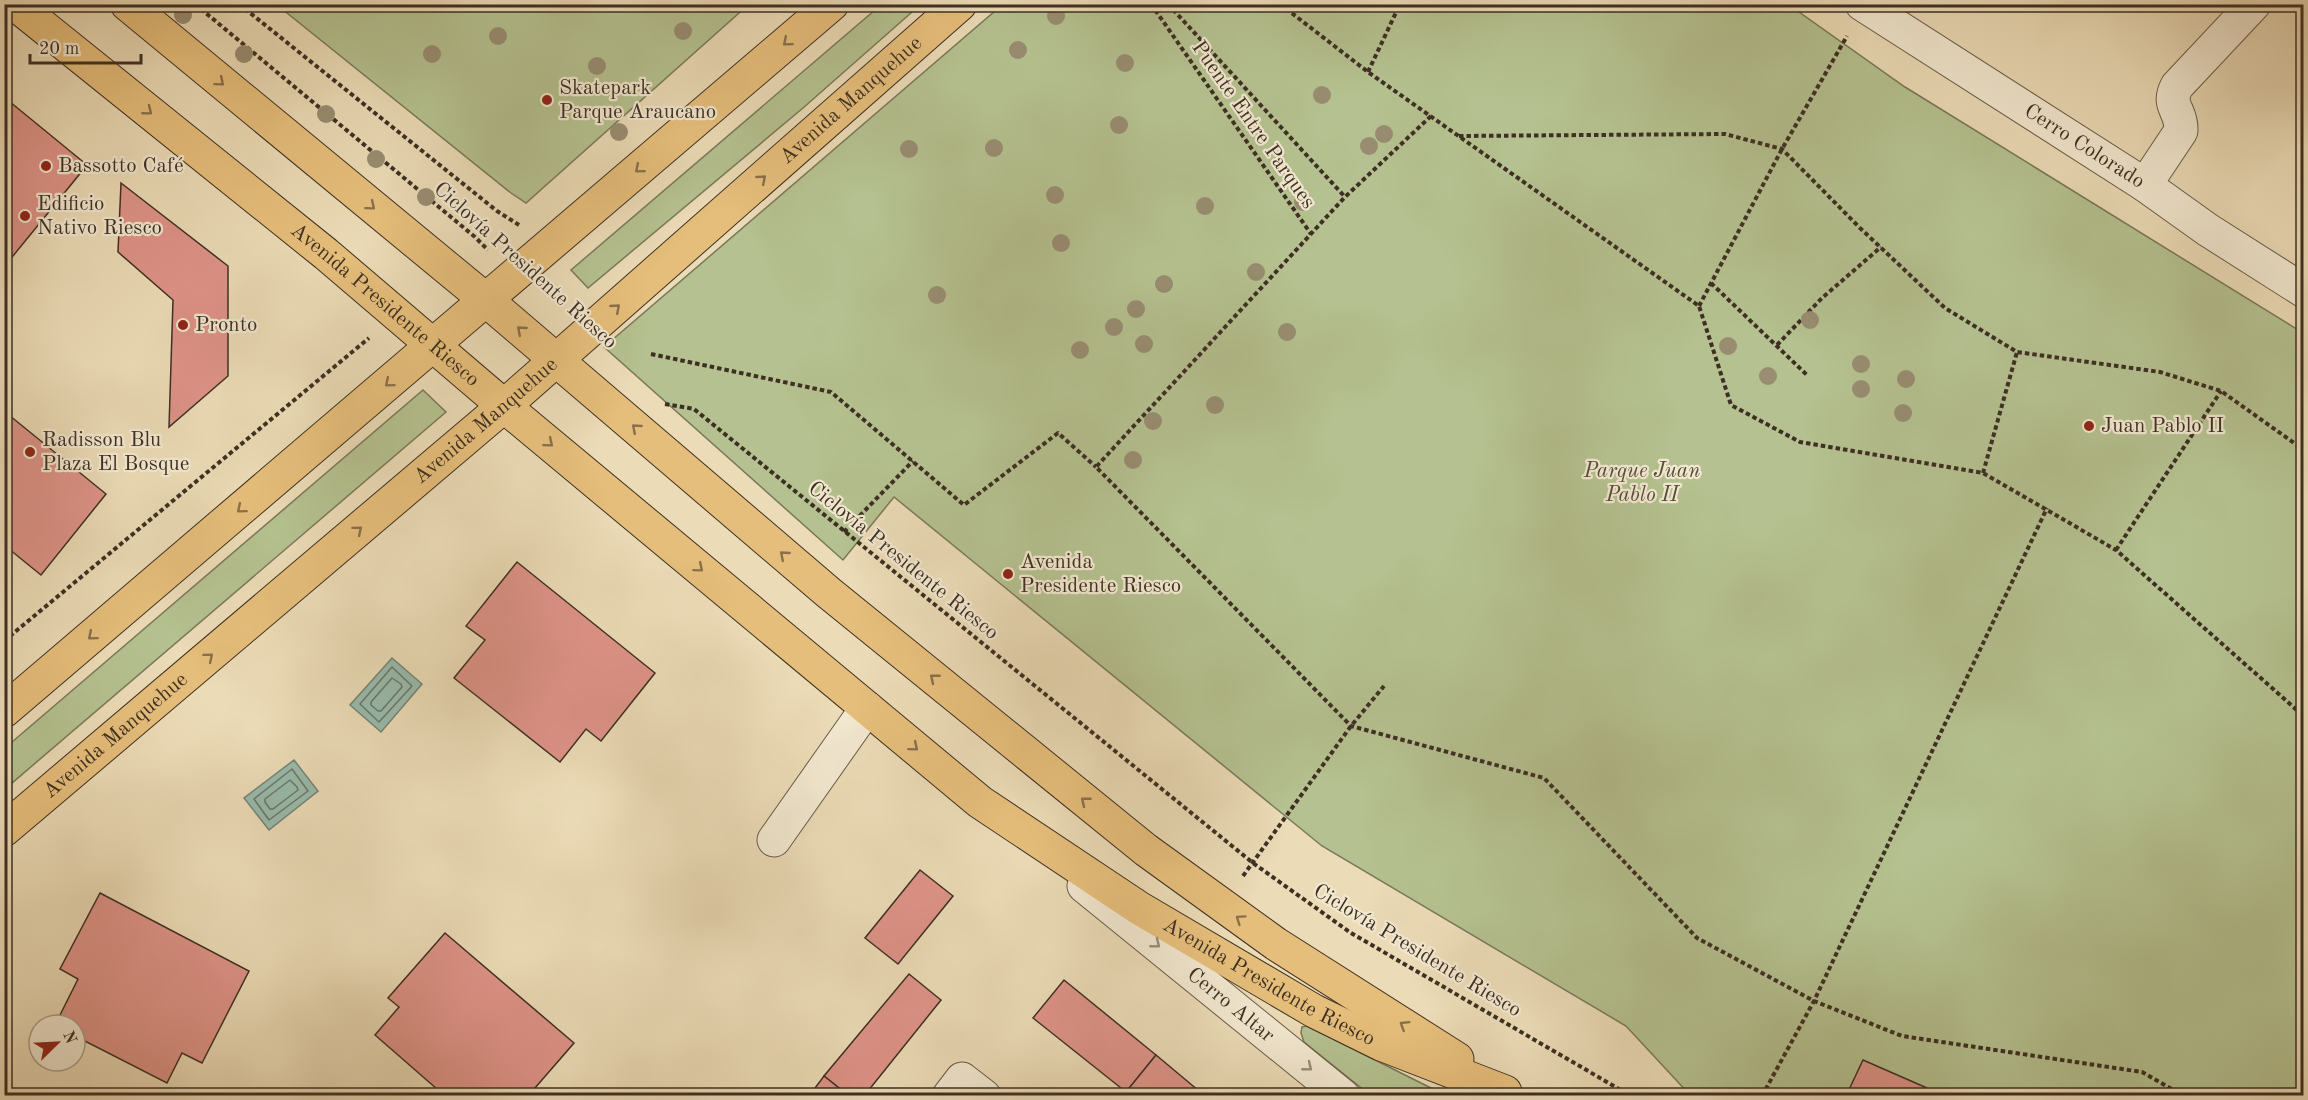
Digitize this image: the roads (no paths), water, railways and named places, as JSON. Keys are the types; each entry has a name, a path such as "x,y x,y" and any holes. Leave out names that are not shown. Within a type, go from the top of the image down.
{"main road":[{"name":"Avenida Presidente Riesco","path":"15,4 334,260 504,406 980,802 1139,908 1314,1011 1381,1044 1509,1094"},
{"name":"Avenida Presidente Riesco","path":"127,4 486,300 829,593 1146,850 1276,944 1509,1094"},
{"path":"4,711 832,4"},
{"name":"Avenida Manquehue","path":"4,830 504,406 960,4"}],"street":[{"path":"2145,185 2181,131 2181,120 2173,104 2172,96 2177,86 2254,4"},
{"name":"Cerro Colorado","path":"1863,5 1897,15 2208,230 2304,291"},
{"path":"774,840 867,708"},
{"name":"Cerro Altar","path":"980,802 1343,1095"},
{"path":"949,1095 962,1079 984,1095"}],"water":[{"path":"392,658 422,684 381,732 350,705"},
{"path":"294,760 318,791 269,830 244,798"}],"place":[{"name":"Skatepark Parque Araucano","path":"547,100"},
{"name":"Bassotto Café","path":"46,166"},
{"name":"Edificio Nativo Riesco","path":"25,216"},
{"name":"Pronto","path":"183,325"},
{"name":"Juan Pablo II","path":"2089,426"},
{"name":"Radisson Blu Plaza El Bosque","path":"30,452"},
{"name":"Avenida Presidente Riesco","path":"1008,574"}],"park label":[{"name":"Parque Juan Pablo II","path":"1642,483"}]}
